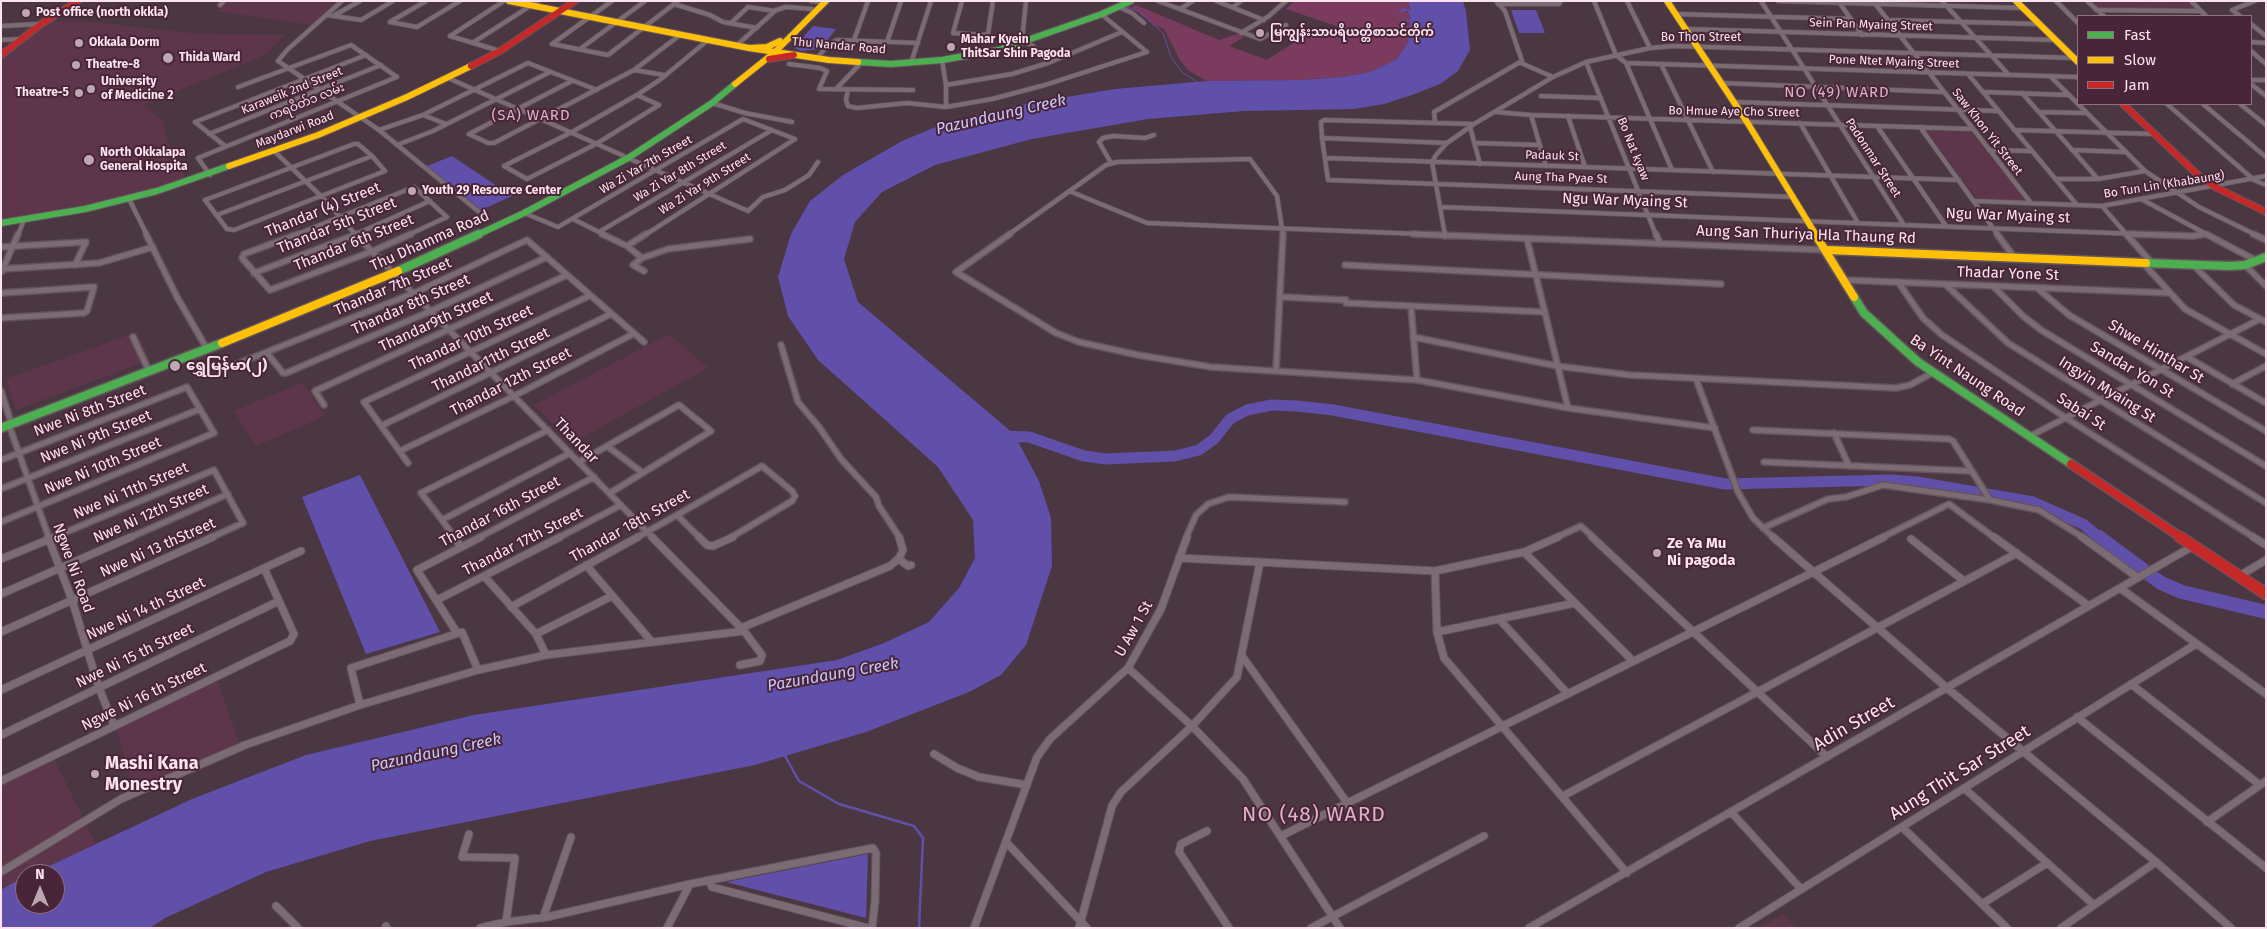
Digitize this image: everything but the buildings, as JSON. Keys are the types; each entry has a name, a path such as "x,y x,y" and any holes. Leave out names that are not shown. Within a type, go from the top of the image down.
{"main road":[{"path":"1,55 42,24 78,1"},
{"path":"509,1 534,3 561,11 729,44"},
{"name":"Maydarwi Road","path":"1,223 129,199 210,175 274,151 361,117 448,78 500,51 575,1"},
{"name":"Ba Yint Naung Road","path":"1667,1 1747,122 1864,313 1895,343 1934,372 2266,594"},
{"name":"Thu Dhamma Road","path":"391,271 626,157 735,82 762,61 818,3"},
{"name":"Thu Dhamma Road","path":"782,42 818,3"},
{"name":"Thu Nandar Road","path":"729,44 772,52 861,63 911,63 942,60 974,56 1026,42 1124,5"},
{"path":"2020,5 2077,59"},
{"path":"749,48 767,47 782,42 787,51 794,55"},
{"path":"749,48 758,52 762,61 794,55"},
{"name":"Thu Dhamma Road","path":"5,424 206,347 391,271 524,213 626,157 712,103 735,82"},
{"path":"2124,105 2184,163 2215,187 2266,212"},
{"name":"Aung San Thuriya Hla Thaung Rd","path":"1827,250 2192,264 2245,264 2266,257"},
{"name":"Thu Dhamma Road","path":"5,424 147,367 206,347"}],"street":[{"path":"220,5 224,1"},
{"path":"342,1 278,60 304,80 379,130 478,211"},
{"path":"334,16 360,1"},
{"path":"327,15 360,20 393,1"},
{"path":"426,1 390,22 417,27 460,1"},
{"path":"500,51 450,36 504,1"},
{"path":"612,1 552,44 608,55 678,1"},
{"path":"580,49 645,1"},
{"path":"854,40 868,1"},
{"path":"887,42 901,1"},
{"path":"911,63 931,1"},
{"path":"962,1 954,33 987,35 993,1"},
{"path":"1026,1 1022,40 1033,46 1048,63"},
{"path":"1158,1 1241,33 1264,39 1286,25"},
{"path":"1180,10 1193,1"},
{"path":"1216,1 1264,20"},
{"path":"1233,7 1241,1"},
{"path":"1241,33 1264,20 1286,1"},
{"path":"1497,3 1559,4 1561,1"},
{"path":"1594,1 1616,55 1626,63 1672,170"},
{"path":"1627,1 1650,48"},
{"name":"Padonmar Street","path":"1760,1 1904,225"},
{"path":"1778,1 1946,6 2020,5"},
{"path":"1942,1 2009,76"},
{"path":"2056,1 2077,22"},
{"path":"2087,1 2103,15"},
{"path":"2191,1 2205,15"},
{"path":"2239,15 2232,10 2255,1"},
{"path":"1839,2 1862,35"},
{"path":"474,42 534,3"},
{"path":"729,44 757,28 775,11 786,7 818,3"},
{"path":"1434,121 1434,112 1521,63 1523,60 1505,11 1497,3"},
{"name":"Saw Khon Yit Street","path":"1874,3 2031,203"},
{"path":"1124,5 1144,24"},
{"path":"670,7 710,15 723,22 757,28"},
{"path":"731,23 748,7 775,11"},
{"path":"2096,10 2199,11"},
{"path":"848,90 846,100 848,106 857,108 908,103 946,107 992,99 1045,85 1147,52 1101,14"},
{"path":"1675,14 1851,18"},
{"path":"1887,20 2040,24"},
{"path":"1,26 42,24"},
{"path":"2252,25 2266,36"},
{"name":"Sein Pan Myaing Street","path":"1685,30 2056,40"},
{"path":"946,85 1012,74 1048,63 1122,32"},
{"path":"572,81 519,110 469,134 491,144 634,70 680,35"},
{"path":"1,40 21,40"},
{"path":"637,95 659,104 596,144 527,179 504,166 572,132 637,95 708,40"},
{"path":"817,58 832,41 854,40 918,43"},
{"path":"2252,42 2266,43"},
{"path":"238,87 349,45 353,45 381,66"},
{"name":"Bo Thon Street","path":"1432,162 1447,143 1472,125 1553,76 1586,62 1650,48 1696,46 2077,59"},
{"path":"2252,53 2265,62"},
{"path":"225,146 195,122 366,55"},
{"path":"820,68 829,60"},
{"path":"942,60 946,85 946,107"},
{"path":"379,130 422,115 528,62 596,90"},
{"name":"Bo Nat kyaw","path":"1586,62 1660,244"},
{"path":"836,89 861,63"},
{"path":"1521,63 1553,76"},
{"name":"Pone Ntet Myaing Street","path":"1626,63 2077,77"},
{"path":"789,64 820,68 827,71 819,89 913,90"},
{"path":"1661,64 1713,172"},
{"name":"ကရဝိတ်၁ လမ်း","path":"210,175 198,158 397,77 381,66"},
{"name":"Karaweik 2nd Street","path":"209,134 381,66"},
{"path":"634,70 664,75"},
{"path":"398,145 446,124 550,72"},
{"path":"1968,74 2077,205"},
{"path":"2052,76 2077,103"},
{"path":"448,78 748,211 763,197 785,190 809,175 818,162"},
{"path":"2252,80 2266,80"},
{"path":"1721,83 1944,92"},
{"path":"2252,85 2266,96"},
{"path":"1983,92 2069,95"},
{"path":"2022,93 2098,179"},
{"path":"1541,96 1601,98"},
{"path":"1733,102 1998,111"},
{"path":"712,103 745,113 792,122"},
{"path":"2078,105 2124,152 2177,194 2266,240"},
{"path":"2169,105 2254,180 2266,185"},
{"path":"2204,105 2266,157"},
{"path":"2241,105 2266,125"},
{"name":"Bo Hmue Aye Cho Street","path":"1496,112 1688,121 1973,129"},
{"path":"2038,112 2086,113"},
{"path":"422,115 446,124"},
{"path":"1531,115 1546,166"},
{"path":"1568,116 1585,167"},
{"name":"Wa Zi Yar 7th Street","path":"524,213 558,226 658,170 743,119 772,130"},
{"path":"1325,158 1321,122 1324,120 1434,121 1472,125 1480,164"},
{"path":"1800,123 1858,223"},
{"path":"1877,126 1946,226"},
{"path":"1920,127 2014,257"},
{"name":"Wa Zi Yar 9th Street","path":"627,246 795,140 772,130"},
{"name":"Wa Zi Yar 8th Street","path":"599,232 772,130"},
{"path":"2014,130 2155,134"},
{"path":"1111,163 1099,142 1103,138 1112,136 1145,138 1154,135"},
{"path":"1322,138 1447,143"},
{"path":"1475,143 1540,145"},
{"path":"354,144 358,144 372,156 385,170 384,172 234,230 227,229 205,200 354,144"},
{"path":"1989,150 2032,151"},
{"path":"2072,150 2124,152"},
{"name":"Thandar","path":"274,151 322,197 391,271 743,630 762,655 760,661 740,665"},
{"path":"216,215 372,156"},
{"name":"Padauk St","path":"1325,158 1959,180"},
{"name":"Aung Tha Pyae St","path":"1325,158 1328,180 1794,197"},
{"path":"1276,371 1283,230 1277,196 1250,159 1111,163 956,272 1056,333 1079,342 1138,355 1210,367 1417,380 1568,408 1715,428"},
{"path":"1432,162 1446,236"},
{"path":"2056,180 2098,179 2145,170"},
{"name":"Bo Tun Lin (Khabaung)","path":"1974,201 2102,206 2254,180 2266,176"},
{"name":"Thandar (4) Street","path":"254,273 241,256 414,187 430,201"},
{"name":"Aung San Thuriya Hla Thaung Rd","path":"1069,191 1146,223 1283,230 1827,250"},
{"path":"129,199 177,297 206,347"},
{"path":"2143,200 2257,261"},
{"name":"Thandar 6th Street","path":"254,273 270,290 373,250 447,217 430,201"},
{"name":"Thandar 5th Street","path":"254,273 356,234 430,201"},
{"path":"2102,206 2126,233 2170,293 2185,309 2266,354"},
{"name":"Ngu War Myaing St","path":"1440,207 1809,221"},
{"path":"573,219 627,246 642,258"},
{"path":"24,220 2,270 75,265 113,260 153,247"},
{"name":"Ngu War Myaing st","path":"1809,221 2193,236 2205,234"},
{"path":"644,271 633,265 642,258 668,250 700,244 750,239"},
{"path":"1527,239 1568,408"},
{"name":"Thandar 7th Street","path":"232,366 413,293 528,240 547,257"},
{"path":"1,247 86,242 75,265"},
{"path":"547,257 589,296 644,342"},
{"name":"Thandar 8th Street","path":"267,352 284,374 431,311 547,257"},
{"path":"2192,264 2234,305 2263,320"},
{"path":"2245,264 2266,286"},
{"path":"1345,265 1721,284"},
{"name":"Thandar9th Street","path":"324,405 315,391 567,275"},
{"name":"Thadar Yone St","path":"1844,280 2170,293"},
{"name":"Sabai St","path":"1898,282 1923,318 1942,335 2066,418 2266,544"},
{"name":"Ingyin Myaing St","path":"1945,284 1963,303 2008,343 2266,503"},
{"name":"Sandar Yon St","path":"1993,286 2022,316 2041,330 2266,466"},
{"path":"1,293 94,287 84,314 1,318"},
{"name":"Shwe Hinthar St","path":"2037,288 2052,303 2068,314 2266,431"},
{"name":"Thandar 10th Street","path":"382,426 364,402 589,296"},
{"path":"1281,297 1411,307 1544,312"},
{"path":"1411,307 1417,380"},
{"name":"Thandar11th Street","path":"382,426 492,374 611,314"},
{"path":"2030,436 2230,334 2263,320"},
{"name":"Thandar 12th Street","path":"400,452 514,396 633,334"},
{"path":"133,337 147,367"},
{"path":"1413,337 1558,366 1630,375 1896,388 1910,386 1934,372"},
{"path":"1,872 121,799 245,745 360,705 478,670 546,655 743,630 890,566 899,559 903,545 876,497 841,459 819,427 798,402 781,345"},
{"path":"2186,357 2266,403"},
{"path":"2232,384 2266,366"},
{"path":"1696,379 1738,492 1753,518 1947,688 2156,862 2231,928"},
{"name":"Nwe Ni 8th Street","path":"1,460 187,387 200,409"},
{"name":"Ngwe Ni Road","path":"1,391 5,424 20,452 37,507 72,600 99,688 114,725"},
{"path":"579,462 681,405 710,430 610,493"},
{"name":"Nwe Ni 10th Street","path":"1,522 214,433 200,409"},
{"name":"Nwe Ni 9th Street","path":"1,489 200,409"},
{"path":"382,426 408,463"},
{"path":"461,547 421,493 548,430"},
{"path":"1753,430 1949,439 1953,441 1988,497"},
{"path":"1834,433 1849,466"},
{"path":"607,446 643,473"},
{"path":"442,520 570,453"},
{"path":"1764,462 1972,471"},
{"name":"Thandar 18th Street","path":"511,606 760,466 792,491 795,496 792,501 720,544 707,545 677,514"},
{"name":"Nwe Ni 11th Street","path":"1,559 214,470 228,494"},
{"name":"Thandar 16th Street","path":"437,600 418,570 594,477"},
{"path":"1763,528 1828,499 1846,497 1883,485 1988,497 2039,510 2053,517 2139,576"},
{"name":"Nwe Ni 13 thStreet","path":"1,632 243,524 228,494"},
{"name":"Nwe Ni 12th Street","path":"1,594 228,494"},
{"name":"U Aw 1 St","path":"974,928 1007,843 1037,757 1044,745 1128,668 1161,609 1196,515 1216,499 1246,496 1345,502"},
{"path":"1282,836 1814,573 1949,504 2089,606"},
{"name":"Thandar 17th Street","path":"437,600 621,505"},
{"path":"1179,558 1435,571 1524,552 1581,526 1827,757"},
{"path":"1911,539 1964,581"},
{"name":"Adin Street","path":"1530,928 1628,873 2150,569 2193,546"},
{"name":"Nwe Ni 14 th Street","path":"1,690 301,550"},
{"path":"1524,552 1633,662"},
{"path":"1563,796 2017,553"},
{"path":"899,559 908,566 911,565"},
{"path":"2239,576 2266,560"},
{"path":"1080,925 1112,806 1121,792 1192,726 1237,677 1260,562"},
{"path":"586,565 652,642"},
{"path":"264,568 279,601"},
{"path":"1435,571 1437,632 1444,658 1628,873"},
{"path":"484,576 536,634 546,655"},
{"path":"2120,588 2266,694"},
{"path":"536,634 612,596"},
{"path":"437,600 457,633"},
{"name":"Ngwe Ni 16 th Street","path":"1,781 290,641 294,634 279,601"},
{"name":"Nwe Ni 15 th Street","path":"1,735 279,601"},
{"path":"1437,632 1575,603"},
{"path":"1499,619 1568,694"},
{"path":"360,705 351,668 457,633 464,632 478,670"},
{"name":"Aung Thit Sar Street","path":"1739,928 2196,644"},
{"path":"1242,656 1348,804"},
{"path":"1128,668 1192,726 1243,779 1282,836 1340,928"},
{"path":"2131,684 2263,783 2207,822"},
{"path":"2078,718 2266,868"},
{"path":"934,754 957,768 979,776 1027,785"},
{"path":"1964,788 2094,905"},
{"path":"1732,812 1801,889"},
{"path":"1902,827 2007,928"},
{"path":"1207,831 1181,844 1179,852 1229,928"},
{"path":"470,834 462,858 515,858 506,922"},
{"path":"1311,928 1484,836"},
{"path":"543,918 571,837"},
{"path":"1007,843 1080,925 1087,928"},
{"path":"480,928 506,922 543,918 708,880 868,848 873,848 876,853 875,902 870,928 712,887 708,880"},
{"path":"2061,928 2156,862"},
{"path":"1982,904 2047,863"},
{"path":"667,928 690,884"},
{"path":"276,906 298,928"}],"shaded area":[{"path":"227,1 340,1 312,25 216,11"},
{"path":"1294,1 1408,1 1411,10 1404,8 1397,11 1410,13 1411,19 1402,19 1410,21 1408,42 1397,59 1370,72 1343,77 1300,80 1207,81 1188,70 1180,60 1164,29 1155,25 1131,7 1136,5 1219,40 1237,34 1244,37 1229,46 1267,60 1315,29 1336,33 1342,28 1286,9"},
{"path":"2090,1 2188,1 2194,9 2097,9"},
{"path":"43,21 94,22 200,34 285,35 265,55 144,105 164,122 167,141 186,180 87,207 1,221 1,53"},
{"path":"1925,129 1970,131 2027,202 1977,199"},
{"path":"137,332 150,360 16,410 6,379"},
{"path":"669,334 708,368 572,443 534,405"},
{"path":"302,383 325,416 256,446 234,411"},
{"path":"217,680 240,745 134,789 116,728"},
{"path":"54,759 96,844 53,864 15,864 15,882 1,890 1,784"},
{"path":"1783,914 1797,928 1760,928"}],"water":[{"name":"Pazundaung Creek","path":"1408,1 1463,1 1470,50 1458,71 1440,84 1412,95 1384,104 1354,109 1244,111 1148,119 1032,139 935,165 882,192 855,222 844,259 858,302 1014,434 1039,481 1051,518 1052,566 1026,645 1001,675 969,692 866,732 755,765 370,841 266,872 165,918 150,928 1,928 1,890 11,884 15,882 15,914 65,914 65,864 53,864 192,799 306,755 474,715 837,660 884,643 929,622 959,588 975,558 973,520 938,467 818,360 788,316 778,277 791,234 810,201 843,175 902,141 950,121 1030,103 1115,89 1207,81 1300,80 1343,77 1370,72 1397,59 1408,42 1410,21 1397,20 1411,19 1408,11 1397,12 1403,8 1411,10"},
{"path":"1511,10 1536,10 1545,33 1519,33"},
{"path":"813,26 836,29 821,49 802,51 794,48"},
{"path":"452,156 512,196 481,210 427,166"},
{"path":"360,475 440,632 366,654 302,497"},
{"path":"868,854 866,918 726,882"}],"waterway":[{"path":"1124,6 1138,11 1163,33 1171,57 1182,72 1197,82"},
{"path":"1001,436 1029,437 1084,456 1106,459 1175,456 1199,450 1214,439 1230,419 1247,410 1272,405 1297,406 1333,410 1725,484 1891,480 1917,482 2033,502 2083,524 2100,538"},
{"path":"2099,537 2161,583 2182,592 2266,612"},
{"path":"784,754 799,781 839,804 914,826 923,838 919,928"}],"traffic: fast":[{"path":"858,62 891,64 942,60 999,50 1102,14 1131,1"},
{"path":"398,271 524,213 628,158 712,103 735,84"},
{"path":"1,223 85,209 157,191 229,166"},
{"path":"2146,263 2230,266 2245,265 2266,257"},
{"path":"1854,297 1864,313 1918,362 2071,464"},
{"path":"1,428 222,343"}],"traffic: slow":[{"path":"509,1 749,48 829,60 858,62"},
{"path":"735,84 775,52 826,1"},
{"path":"1667,1 1747,122 1854,297"},
{"path":"2016,1 2077,61"},
{"path":"749,48 767,47 780,41"},
{"path":"229,166 318,135 407,97 471,66"},
{"path":"1827,250 2146,263"},
{"path":"222,343 398,271"}],"traffic: jam":[{"path":"1,55 41,24 78,1"},
{"path":"471,66 500,51 575,1"},
{"path":"769,59 794,55"},
{"path":"2124,105 2198,175 2215,187 2266,212"},
{"path":"2071,464 2266,594"}],"place":[{"name":"Post office (north okkla)","path":"26,13"},
{"name":"မြကျွန်းသာပရိယတ္တိစာသင်တိုက်","path":"1260,33"},
{"name":"Okkala Dorm","path":"79,43"},
{"name":"Mahar Kyein ThitSar Shin Pagoda","path":"951,47"},
{"name":"Thida Ward","path":"168,58"},
{"name":"Theatre-8","path":"76,65"},
{"name":"University of Medicine 2","path":"91,89"},
{"name":"Theatre-5","path":"79,93"},
{"name":"North Okkalapa General Hospita","path":"89,160"},
{"name":"Youth 29 Resource Center","path":"412,191"},
{"name":"ရွှေမြန်မာ(၂)","path":"175,366"},
{"name":"Ze Ya Mu Ni pagoda","path":"1657,553"},
{"name":"Mashi Kana Monestry","path":"95,774"}],"district":[{"name":"NO (49) WARD","path":"1837,93"},
{"name":"(SA) WARD","path":"531,116"},
{"name":"NO (48) WARD","path":"1314,815"}]}
